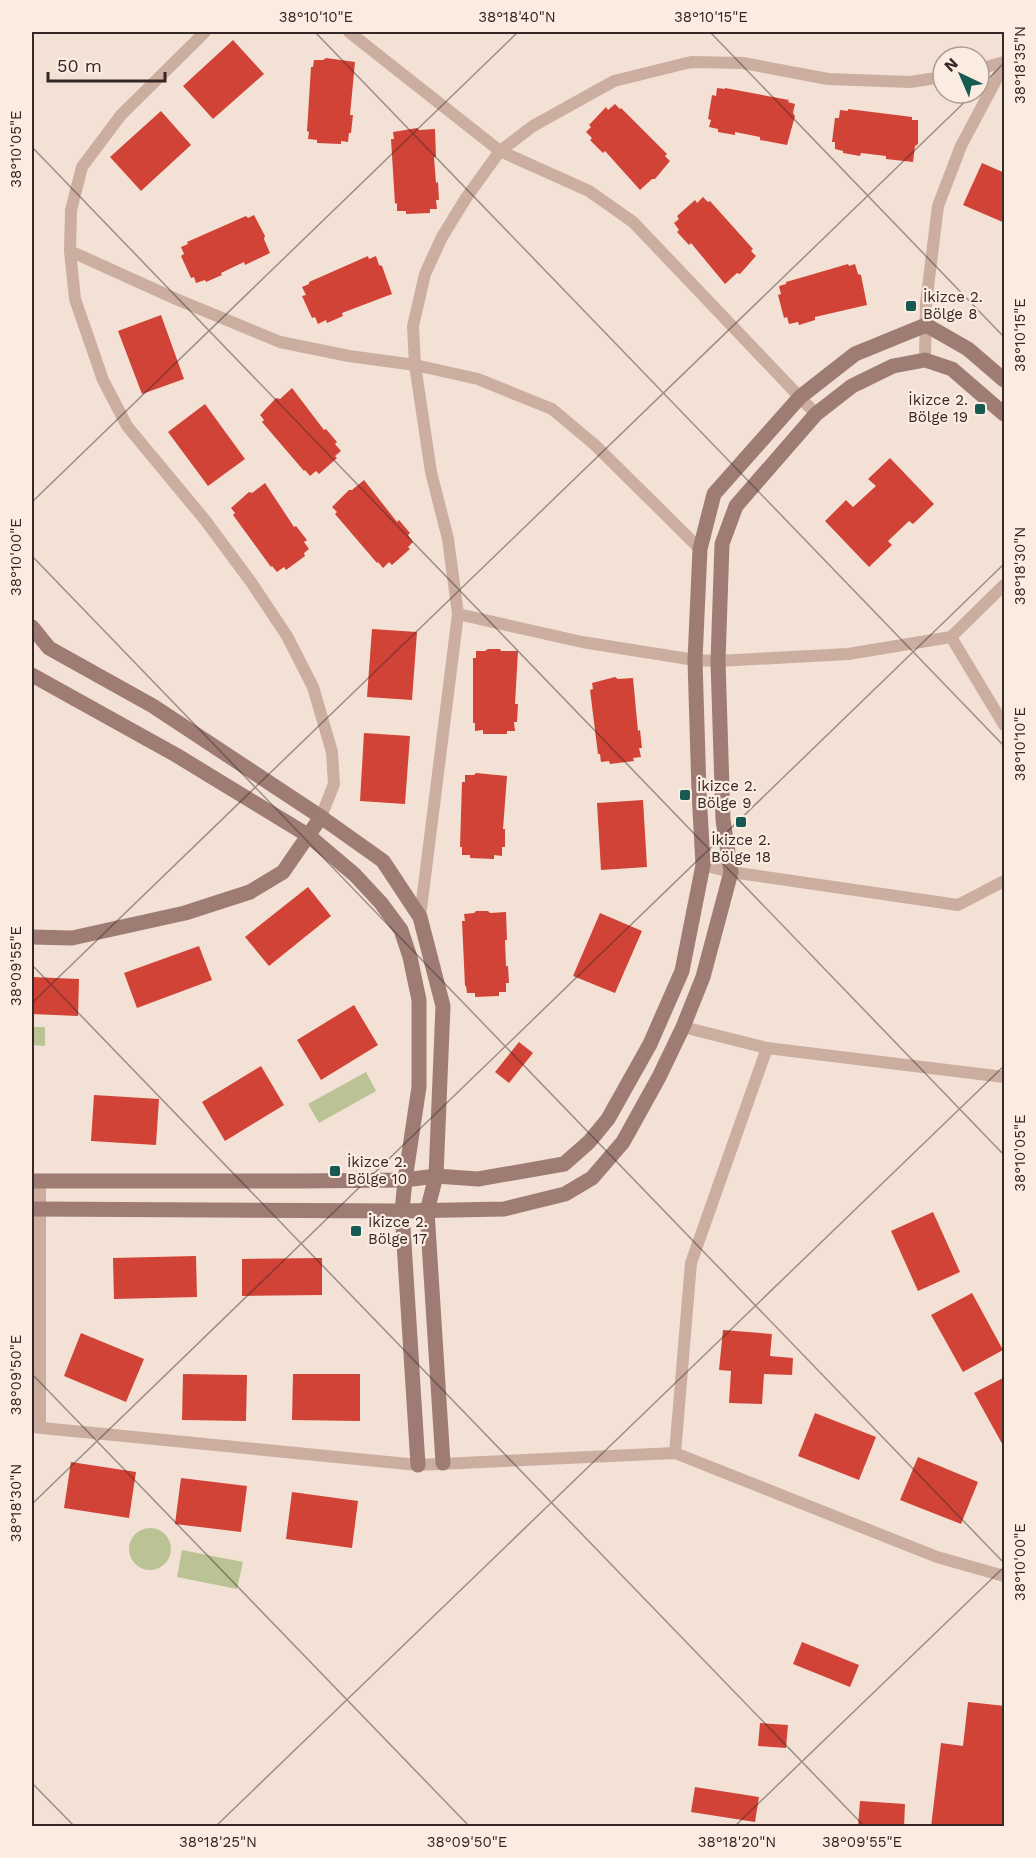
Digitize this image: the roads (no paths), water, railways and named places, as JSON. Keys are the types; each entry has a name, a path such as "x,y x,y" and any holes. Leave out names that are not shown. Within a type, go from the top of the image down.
{"main road":[{"path":"36,1181 405,1180 436,1176 478,1179 564,1164 589,1142 608,1119 650,1044 682,971 703,865 695,660 700,549 714,494 800,397 855,354 926,325 968,349 1005,380"},
{"path":"36,1209 427,1211 504,1209 565,1194 592,1178 623,1142 659,1077 683,1027 703,977 731,872 723,820 717,661 722,544 736,506 816,414 852,386 893,366 925,360 952,369 1005,414"},
{"path":"32,627 49,648 153,706 321,817 382,861 420,917 443,1005 436,1176 427,1211 443,1463"},
{"path":"32,675 176,755 309,836 355,874 401,930 410,957 419,1000 419,1087 402,1211 418,1465"},
{"path":"32,937 72,938 185,913 250,891 283,872 321,817"}],"street":[{"path":"205,32 121,114 82,167 71,210 70,251 75,299 103,380 127,426 205,520 251,582 287,636 313,687 332,752 334,784 321,817"},
{"path":"349,32 500,151 589,191 633,222 816,414"},
{"path":"420,917 458,614 448,539 431,472 415,365 413,326 425,274 442,237 466,198 500,151 533,126 614,81 691,62 743,63 828,79 910,82 931,79"},
{"path":"925,360 926,303 938,206 961,146 1005,64"},
{"path":"70,251 176,299 280,342 349,356 415,365 478,379 552,409 596,445 700,549"},
{"path":"458,614 582,642 695,660 717,661 848,654 951,637 1005,585"},
{"path":"951,637 1005,725"},
{"path":"703,865 731,872 958,905 1005,881"},
{"path":"683,1027 766,1048 1005,1077"},
{"path":"675,1453 691,1263 766,1048"},
{"path":"36,1181 36,1427 418,1465 675,1453 937,1557 1005,1576"}],"place":[{"name":"İkizce 2. Bölge 8","path":"911,306"},
{"name":"İkizce 2. Bölge 19","path":"980,409"},
{"name":"İkizce 2. Bölge 9","path":"685,795"},
{"name":"İkizce 2. Bölge 18","path":"741,822"},
{"name":"İkizce 2. Bölge 10","path":"335,1171"},
{"name":"İkizce 2. Bölge 17","path":"356,1231"}]}
